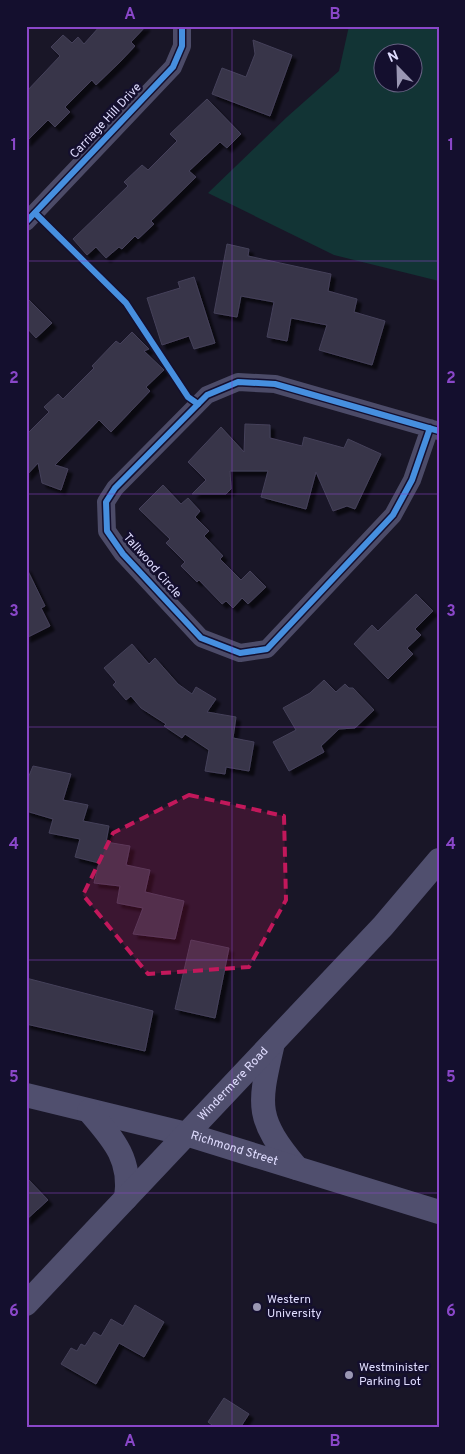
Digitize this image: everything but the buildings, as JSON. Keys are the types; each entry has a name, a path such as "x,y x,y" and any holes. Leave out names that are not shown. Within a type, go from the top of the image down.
{"main road":[{"name":"Windermere Road","path":"26,1304 383,926 439,860"},
{"path":"273,1043 262,1102 264,1119 279,1146 297,1168"},
{"name":"Richmond Street","path":"26,1095 186,1134 439,1212"},
{"path":"89,1111 108,1134 126,1164 128,1174 126,1198"}],"street":[{"name":"Carriage Hill Drive","path":"26,222 173,66 182,46 182,26"},
{"name":"Tallwood Circle","path":"238,382 275,384 434,429 412,480 393,515 267,649 240,653 201,638 123,554 107,531 106,502 115,488 207,395 238,382"}],"highlighted area":[{"path":"189,795 284,816 286,900 249,967 148,974 83,895 113,833"}],"green space":[{"path":"349,26 439,26 439,281 334,255 208,193 287,117 339,71"}],"cycle path":[{"path":"26,222 173,67 182,46 182,26"},
{"path":"35,213 126,303 188,397 198,404"},
{"path":"430,428 412,480 393,515 267,649 240,653 201,638 123,554 107,531 106,502 115,488 207,395 238,382 275,384 439,431"}],"place":[{"name":"Western University","path":"257,1307"},
{"name":"Westminister Parking Lot","path":"349,1375"}]}
